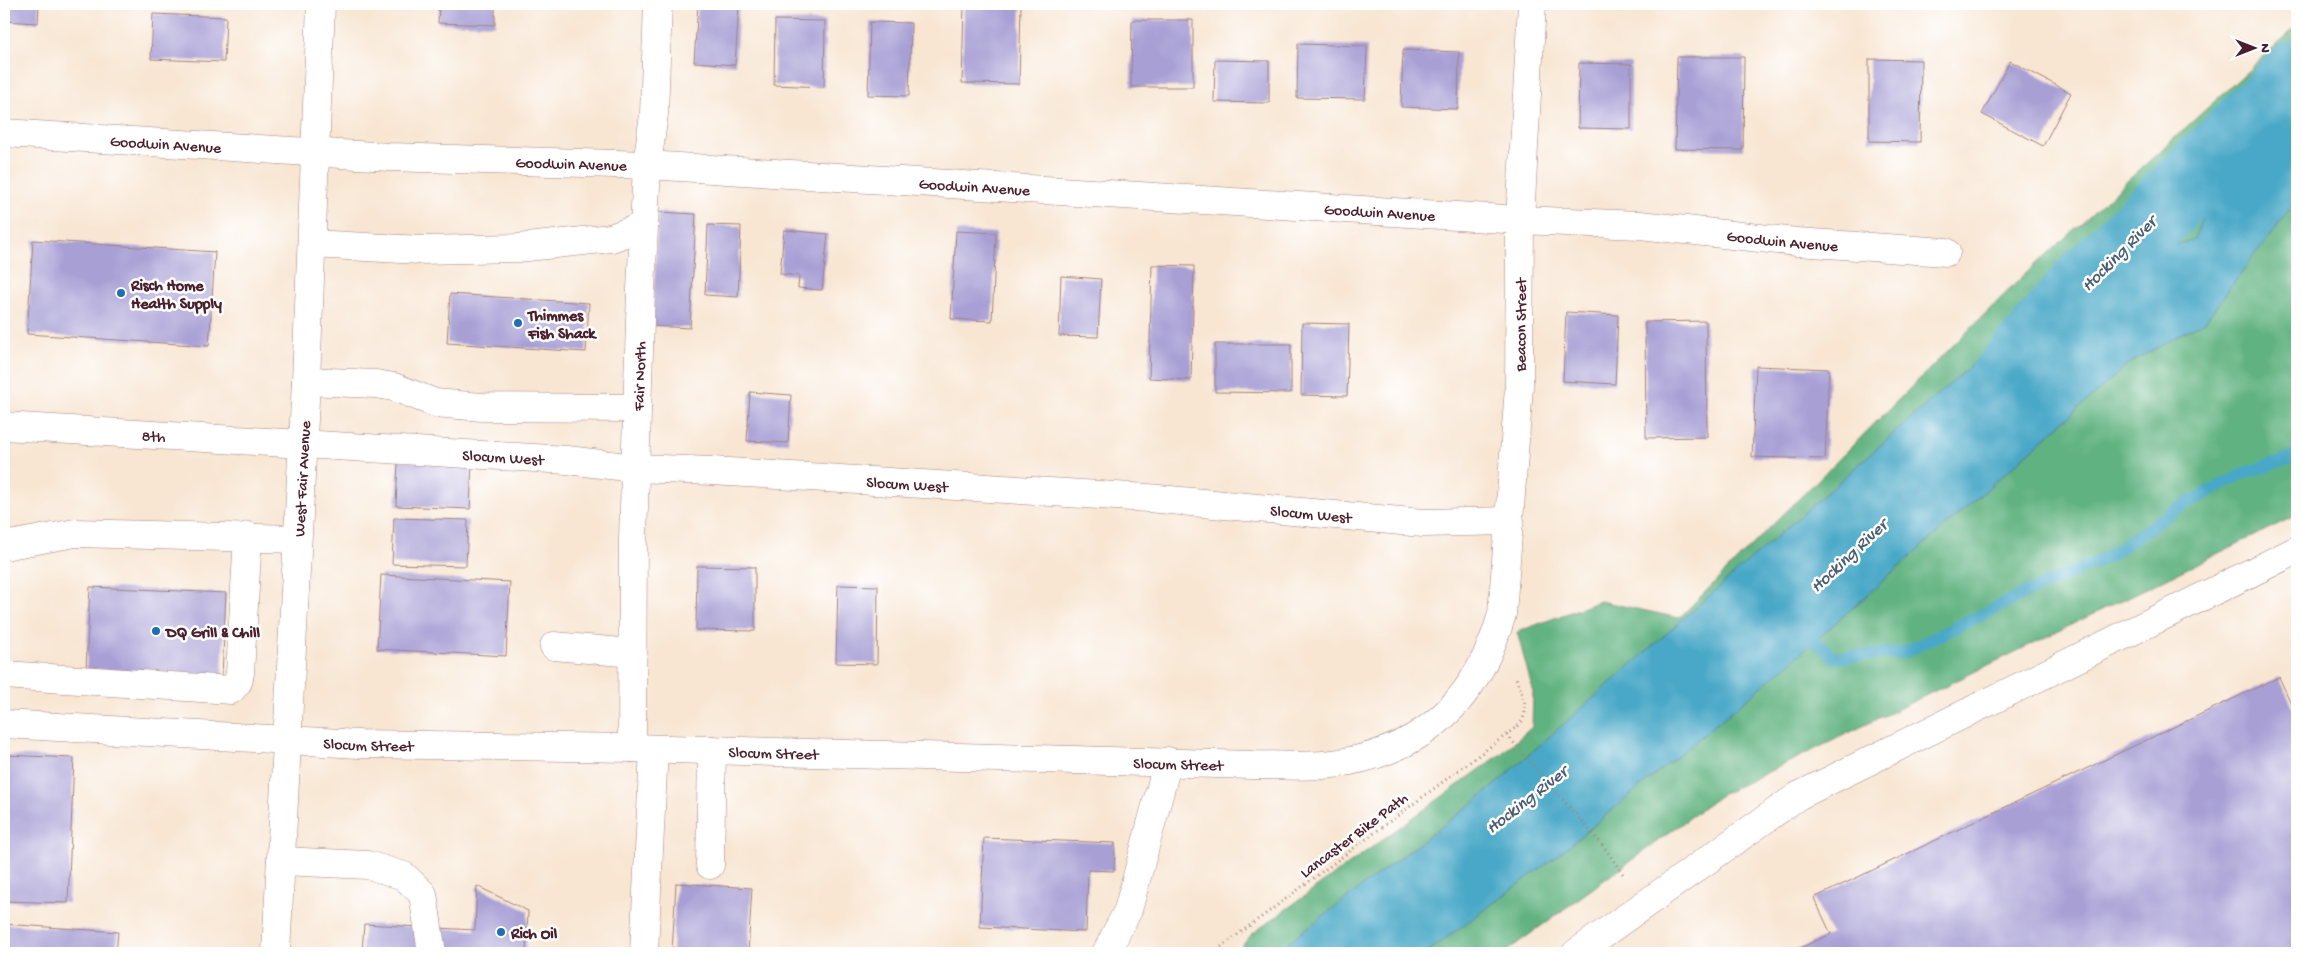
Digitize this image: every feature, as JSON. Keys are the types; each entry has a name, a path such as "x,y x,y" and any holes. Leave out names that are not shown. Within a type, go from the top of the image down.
{"street":[{"name":"West Fair Avenue","path":"276,953 306,381 321,4"},
{"name":"Fair North","path":"644,953 643,748 633,653 635,468 646,165 654,114 658,4"},
{"name":"Beacon Street","path":"1494,644 1502,614 1519,387 1520,220 1532,4"},
{"name":"Goodwin Avenue","path":"4,133 390,156 646,165 1520,220 1640,225 1798,242 1946,252"},
{"path":"312,244 420,250 518,248 611,238 644,226"},
{"path":"306,381 376,384 394,387 436,403 482,407 637,408"},
{"name":"8th","path":"4,426 303,444"},
{"name":"Slocum West","path":"303,444 567,460 635,468 712,471 1148,498 1423,522 1510,521"},
{"path":"5,546 75,533 248,536 297,539"},
{"path":"4,675 231,690 238,682 240,673 248,536"},
{"path":"1576,953 1798,796 2297,550"},
{"name":"Slocum Street","path":"4,724 359,744 643,748 1314,766 1345,762 1398,746 1428,729 1454,706 1478,675 1494,644"},
{"path":"554,646 633,653"},
{"path":"710,865 712,750"},
{"path":"1106,953 1128,910 1168,761"},
{"path":"281,861 368,865 404,876 424,894 432,953"}],"path":[{"name":"Lancaster Bike Path","path":"1213,953 1507,735 1524,719 1526,706 1510,664 1494,644"},
{"path":"1507,735 1604,848"}],"green space":[{"path":"2297,26 2297,515 1721,795 1504,953 1236,953 1252,934 1501,754 1532,727 1533,691 1517,632 1600,601 1679,618 2021,278"}],"water":[{"path":"2297,44 2297,200 2205,321 2131,362 1789,664 1553,859 1426,953 1274,953 1482,796 2027,316 2099,300 2145,255 2194,239 2257,84"}],"building":[{"path":"4,4 39,4 38,23 4,21"},
{"path":"439,4 495,4 495,25 438,23"},
{"path":"698,4 739,4 735,65 694,62"},
{"path":"964,4 1021,4 1019,84 962,83"},
{"path":"153,14 226,17 224,62 151,59"},
{"path":"775,20 825,21 824,87 774,85"},
{"path":"1132,20 1193,20 1193,87 1131,87"},
{"path":"870,22 911,23 909,96 868,95"},
{"path":"1298,44 1367,46 1365,99 1297,98"},
{"path":"1403,50 1459,52 1458,109 1401,107"},
{"path":"1677,57 1744,57 1743,150 1675,149"},
{"path":"1869,59 1921,60 1920,142 1869,141"},
{"path":"1215,60 1269,61 1269,103 1214,102"},
{"path":"2010,61 2071,93 2043,146 1982,114"},
{"path":"1579,63 1631,64 1631,129 1578,128"},
{"path":"658,212 696,214 690,328 652,326"},
{"path":"708,225 741,226 738,297 705,295"},
{"path":"784,230 828,234 822,290 798,288 799,276 780,274"},
{"path":"956,231 996,233 992,321 951,319"},
{"path":"4,234 9,234 5,291 4,291"},
{"name":"Risch Home Health Supply","path":"33,240 215,252 209,346 27,334"},
{"path":"1152,265 1194,266 1191,380 1149,378"},
{"path":"1061,276 1101,279 1098,337 1059,336"},
{"name":"Thimmes Fish Shack","path":"450,294 589,303 586,352 447,343"},
{"path":"1566,312 1618,315 1615,384 1563,381"},
{"path":"1706,321 1707,437 1646,438 1645,322"},
{"path":"1302,323 1349,324 1347,396 1301,395"},
{"path":"1215,344 1291,344 1291,393 1215,392"},
{"path":"1756,366 1829,369 1825,459 1752,457"},
{"path":"750,392 791,395 788,443 747,441"},
{"path":"398,460 472,463 470,509 396,506"},
{"path":"394,518 468,520 466,566 392,564"},
{"path":"697,566 755,567 755,631 696,630"},
{"path":"381,575 510,582 506,656 377,649"},
{"path":"838,585 878,586 877,664 836,663"},
{"name":"DQ Grill & Chill","path":"90,587 226,593 222,676 86,669"},
{"path":"2279,677 2294,710 2297,708 2297,953 1789,953 1831,934 1814,898"},
{"path":"4,755 74,758 68,903 4,901"},
{"path":"984,838 1115,843 1114,871 1088,870 1086,932 980,927"},
{"path":"676,883 752,888 748,953 672,953"},
{"path":"477,886 528,911 526,953 362,953 364,924 475,930"},
{"path":"4,924 118,932 116,953 4,953"}],"waterway":[{"name":"Hocking River","path":"2003,382 2084,286 2297,76"},
{"path":"1803,631 1835,658 1905,652 2024,594 2107,557 2175,510 2242,474 2297,456"}],"place":[{"name":"Risch Home Health Supply","path":"121,293"},
{"name":"Thimmes Fish Shack","path":"518,323"},
{"name":"DQ Grill & Chill","path":"156,631"},
{"name":"Rich Oil","path":"501,932"}]}
